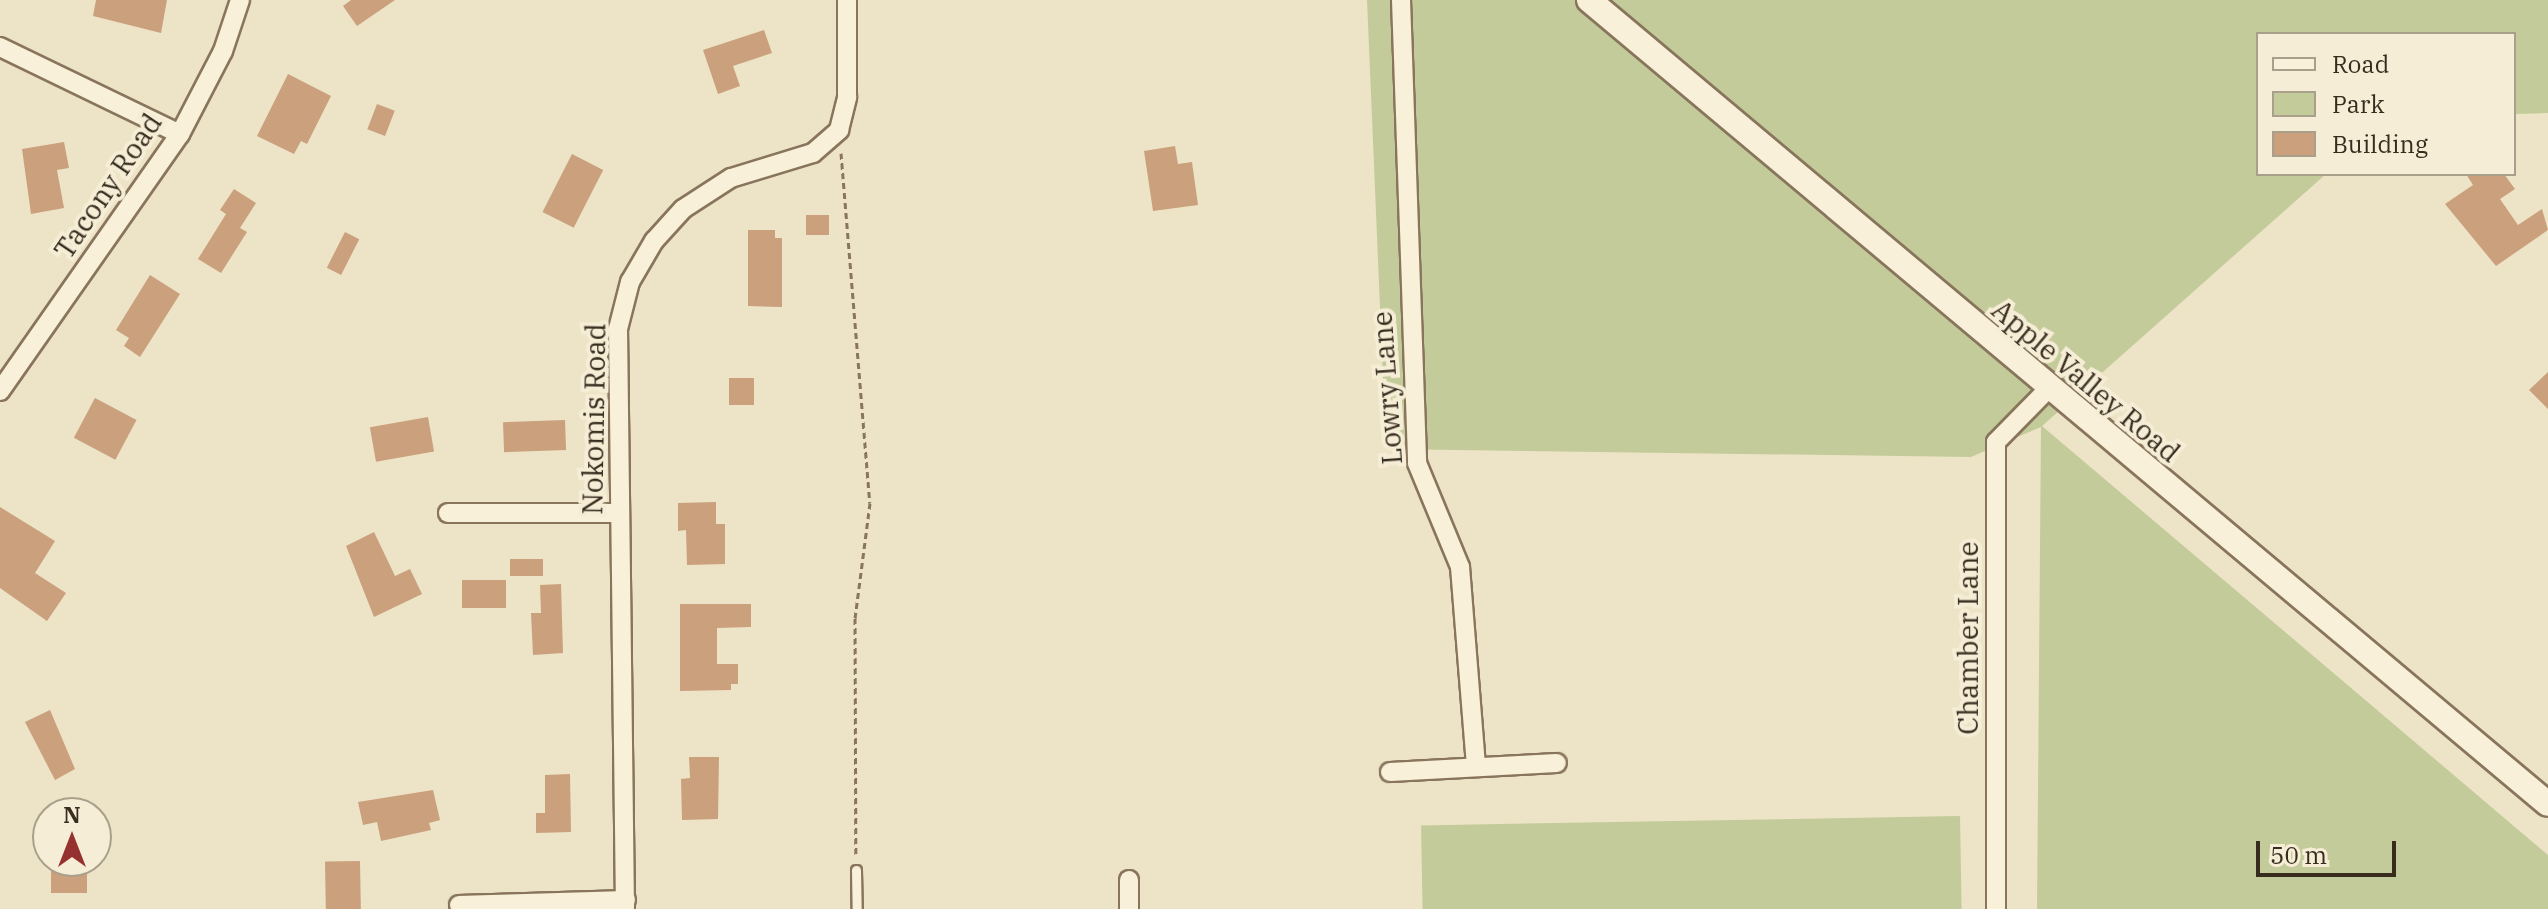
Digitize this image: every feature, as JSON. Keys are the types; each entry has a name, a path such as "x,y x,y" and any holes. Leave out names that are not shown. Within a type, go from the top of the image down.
{"main road":[{"name":"Apple Valley Road","path":"1589,0 2048,389 2548,804"}],"street":[{"name":"Tacony Road","path":"0,391 180,134 223,51 240,0"},
{"path":"839,130 847,97 847,0"},
{"name":"Lowry Lane","path":"1401,0 1417,463 1460,567 1476,765"},
{"path":"0,47 180,134"},
{"name":"Nokomis Road","path":"626,904 618,329 630,282 654,241 683,209 731,178 813,153 839,130"},
{"name":"Chamber Lane","path":"1996,909 1996,442 2048,389"},
{"path":"448,513 620,513"},
{"path":"1390,772 1557,763"},
{"path":"1129,880 1129,909"},
{"path":"459,905 626,904"}],"lane":[{"path":"856,870 857,909"}],"path":[{"path":"839,130 870,503 855,618 856,870"}],"green space":[{"path":"1367,0 2548,0 2548,113 2516,114 2516,32 2256,32 2256,176 2324,176 2042,426 2548,855 2548,909 2037,909 2041,427 1971,457 1386,449"},
{"path":"1960,816 1962,909 1423,909 1421,825"}],"building":[{"path":"96,0 167,0 161,33 93,16"},
{"path":"351,0 395,0 357,26 343,6"},
{"path":"764,30 772,53 733,66 740,86 718,94 703,50"},
{"path":"288,74 331,96 307,144 301,141 294,154 257,136"},
{"path":"377,104 395,111 385,136 367,129"},
{"path":"64,142 69,168 57,170 64,208 31,214 22,149"},
{"path":"1175,146 1178,164 1192,162 1198,205 1153,211 1144,151"},
{"path":"572,154 603,170 574,228 542,212"},
{"path":"2467,176 2505,176 2515,189 2500,199 2518,225 2542,209 2548,230 2496,266 2445,204 2473,185"},
{"path":"234,189 256,203 240,228 247,232 221,273 198,259 226,214 220,210"},
{"path":"806,215 829,215 829,235 806,235"},
{"path":"748,230 775,230 775,238 782,238 782,307 748,306"},
{"path":"345,232 359,239 341,275 327,268"},
{"path":"150,275 180,294 140,357 124,346 129,338 116,330"},
{"path":"2548,372 2548,409 2529,390"},
{"path":"729,378 754,378 754,405 729,405"},
{"path":"95,398 136,420 115,460 74,438"},
{"path":"428,417 434,451 376,462 370,427"},
{"path":"565,420 566,450 504,452 503,422"},
{"path":"716,502 716,524 725,524 725,564 687,565 686,530 678,531 678,503"},
{"path":"0,507 55,541 35,573 66,593 47,621 0,588"},
{"path":"374,532 395,576 410,569 422,594 374,617 346,546"},
{"path":"510,559 543,559 543,576 510,576"},
{"path":"462,580 506,580 506,608 462,608"},
{"path":"561,584 563,653 533,655 531,613 541,613 540,585"},
{"path":"680,604 751,604 751,627 717,628 717,664 738,664 738,684 731,684 731,690 680,691"},
{"path":"50,710 75,769 55,780 25,722"},
{"path":"689,757 719,757 718,819 682,820 681,779 690,778"},
{"path":"570,774 571,832 536,833 536,813 545,813 545,775"},
{"path":"433,790 440,820 429,823 431,830 381,841 377,822 363,825 358,802"},
{"path":"360,861 361,909 326,909 325,862"},
{"path":"51,877 87,877 87,893 51,893"}]}
